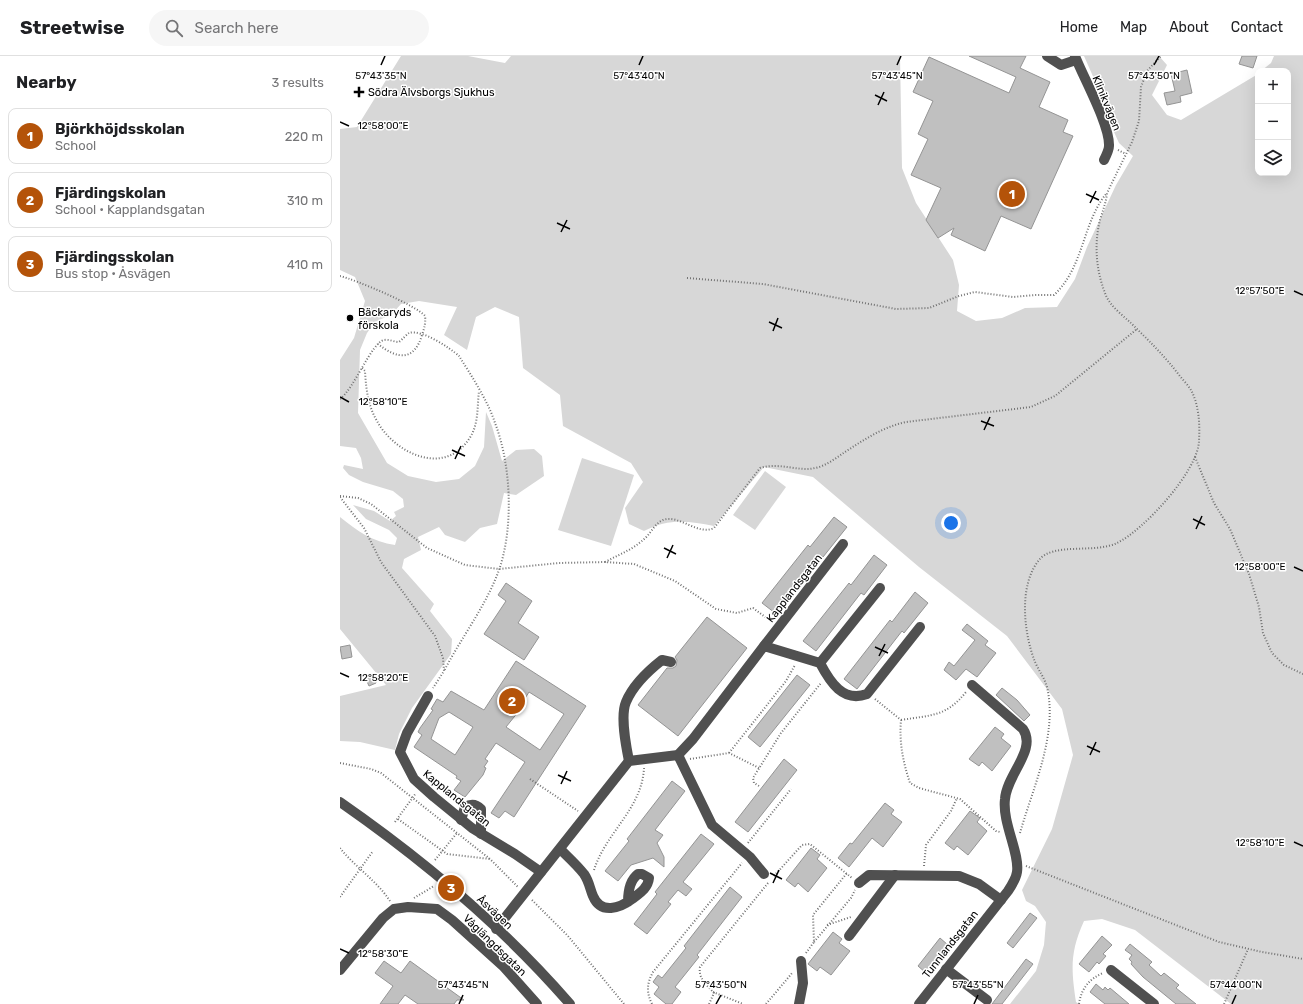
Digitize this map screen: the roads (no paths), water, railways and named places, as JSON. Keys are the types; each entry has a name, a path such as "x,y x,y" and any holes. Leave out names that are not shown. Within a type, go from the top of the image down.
{"street":[{"path":"1047,56 1061,65 1075,58"},
{"name":"Klinikvägen","path":"1075,58 1101,118 1108,140 1109,147 1104,160"},
{"name":"Kapplandsgatan","path":"679,758 843,544"},
{"path":"820,663 880,588"},
{"path":"764,646 820,663 832,684 851,696 858,697 867,694 920,627"},
{"path":"629,760 623,735 625,703 645,674 662,660 671,662"},
{"name":"Tunnlandsgatan","path":"919,1004 1001,900 1016,878 1018,870 1005,819 1006,788 1027,749 1027,735 1023,729 972,685"},
{"name":"Kapplandsgatan","path":"428,696 407,733 400,752 414,779 463,821 541,872"},
{"path":"496,928 629,760 679,758 712,825 742,850 764,874"},
{"name":"Åsvägen","path":"340,802 407,851 496,928 570,1004"},
{"path":"463,821 465,807 469,805 477,805 481,809 481,834"},
{"path":"560,849 583,873 589,883 594,898 606,908 614,909 622,907 628,902"},
{"path":"859,883 869,875 925,874 959,876 979,884 1001,900"},
{"path":"849,936 895,875"},
{"name":"Våglängdsgatan","path":"340,970 383,918 394,909 408,907 437,909 452,920 503,966 537,1004"},
{"path":"799,1004 803,983 801,961"},
{"path":"946,969 987,1000"},
{"path":"1111,970 1154,1004"}],"place":[{"name":"Södra Älvsborgs Sjukhus","path":"359,92"},
{"name":"Björkhöjdsskolan","path":"1012,194"},
{"name":"Bäckaryds förskola","path":"350,318"},
{"name":"Fjärdingskolan","path":"512,701"},
{"name":"Fjärdingsskolan","path":"451,888"}]}
